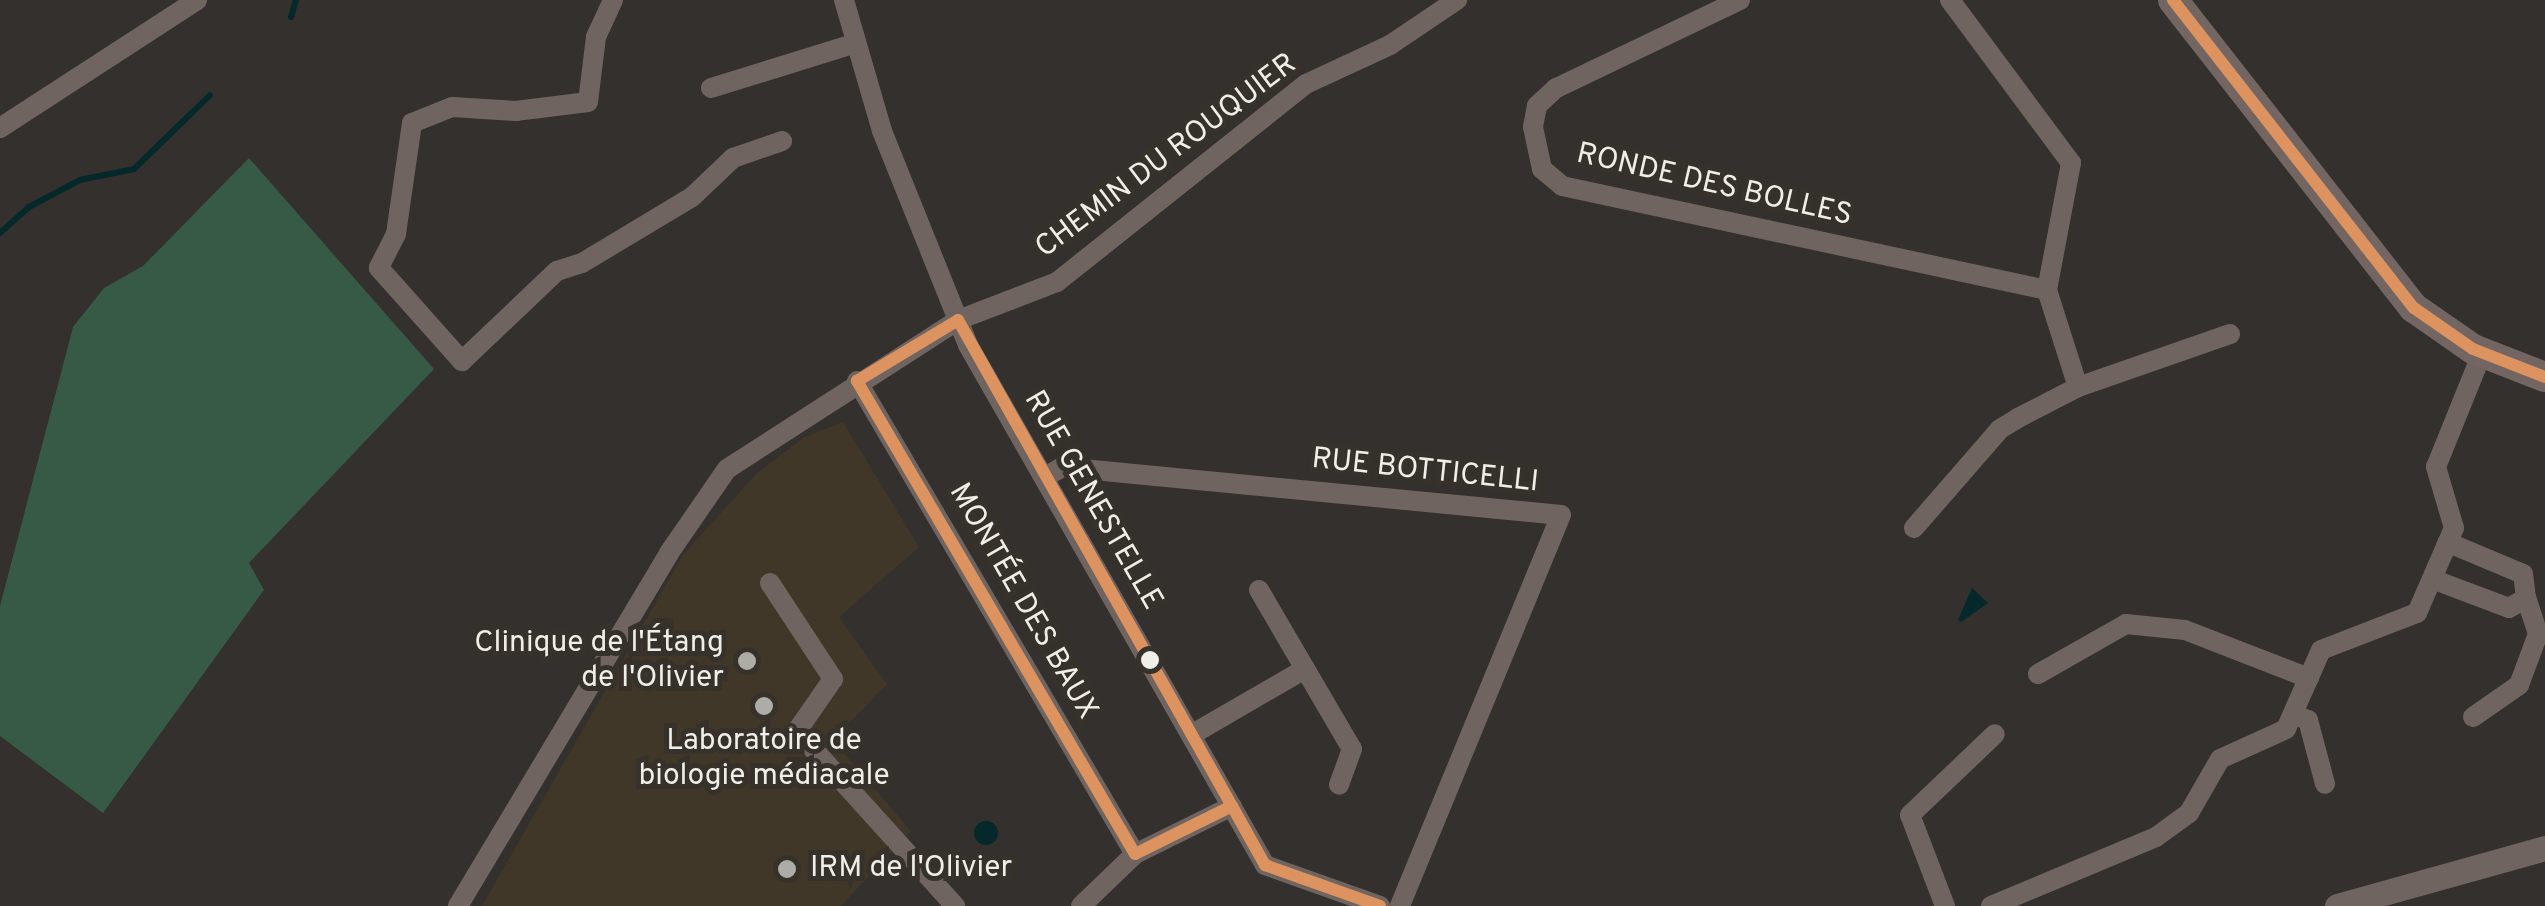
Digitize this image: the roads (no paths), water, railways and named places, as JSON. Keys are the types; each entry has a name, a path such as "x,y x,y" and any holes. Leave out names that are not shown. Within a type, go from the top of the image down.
{"main road":[{"path":"2174,0 2384,275 2437,328 2482,353 2545,376"}],"street":[{"path":"613,0 596,37 588,102 516,111 452,107 412,123 398,222 379,268 462,361 557,271 582,263 692,197 733,158 782,140"},
{"name":"RUE GENESTELLE","path":"844,0 882,131 958,320 1265,864 1380,906"},
{"name":"CHEMIN DU ROUQUIER","path":"458,906 669,553 727,469 857,381 958,320 1057,282 1306,84 1390,45 1457,0"},
{"name":"RONDE DES BOLLES","path":"1740,0 1556,88 1538,106 1533,127 1542,169 1562,186 2047,290"},
{"path":"1950,0 2071,164 2047,290 2078,387"},
{"path":"0,128 190,2"},
{"path":"712,88 856,42"},
{"path":"1914,528 2000,429 2078,387 2230,334"},
{"path":"1990,906 2156,836 2189,813 2220,759 2286,729 2321,650 2417,612 2454,528 2436,466 2482,353"},
{"name":"MONTÉE DES BAUX","path":"857,381 1135,854"},
{"name":"RUE BOTTICELLI","path":"1045,477 1062,467 1560,515 1400,906"},
{"path":"2448,542 2523,574 2538,634 2519,685 2473,717"},
{"path":"2432,579 2509,608 2526,598"},
{"path":"770,583 833,678 797,731 955,906"},
{"path":"1259,590 1352,749 1339,785"},
{"path":"2038,674 2126,624 2185,630 2308,678"},
{"path":"1191,735 1305,669"},
{"path":"2293,714 2308,720 2326,784"},
{"path":"1945,906 1910,815 1994,734"},
{"path":"1082,906 1135,854 1232,806"},
{"path":"2488,860 2545,830"},
{"path":"2337,906 2488,860 2545,848"}],"water":[{"path":"1972,588 1988,603 1961,622 1958,620"},
{"path":"986,821 998,833 986,845 974,833"}],"waterway":[{"path":"291,17 296,0"},
{"path":"0,233 29,207 80,180 134,169 210,95"}],"place":[{"name":"Clinique de l'Étang de l'Olivier","path":"747,661"},
{"name":"Laboratoire de biologie médiacale","path":"764,706"},
{"name":"IRM de l'Olivier","path":"787,869"}]}
